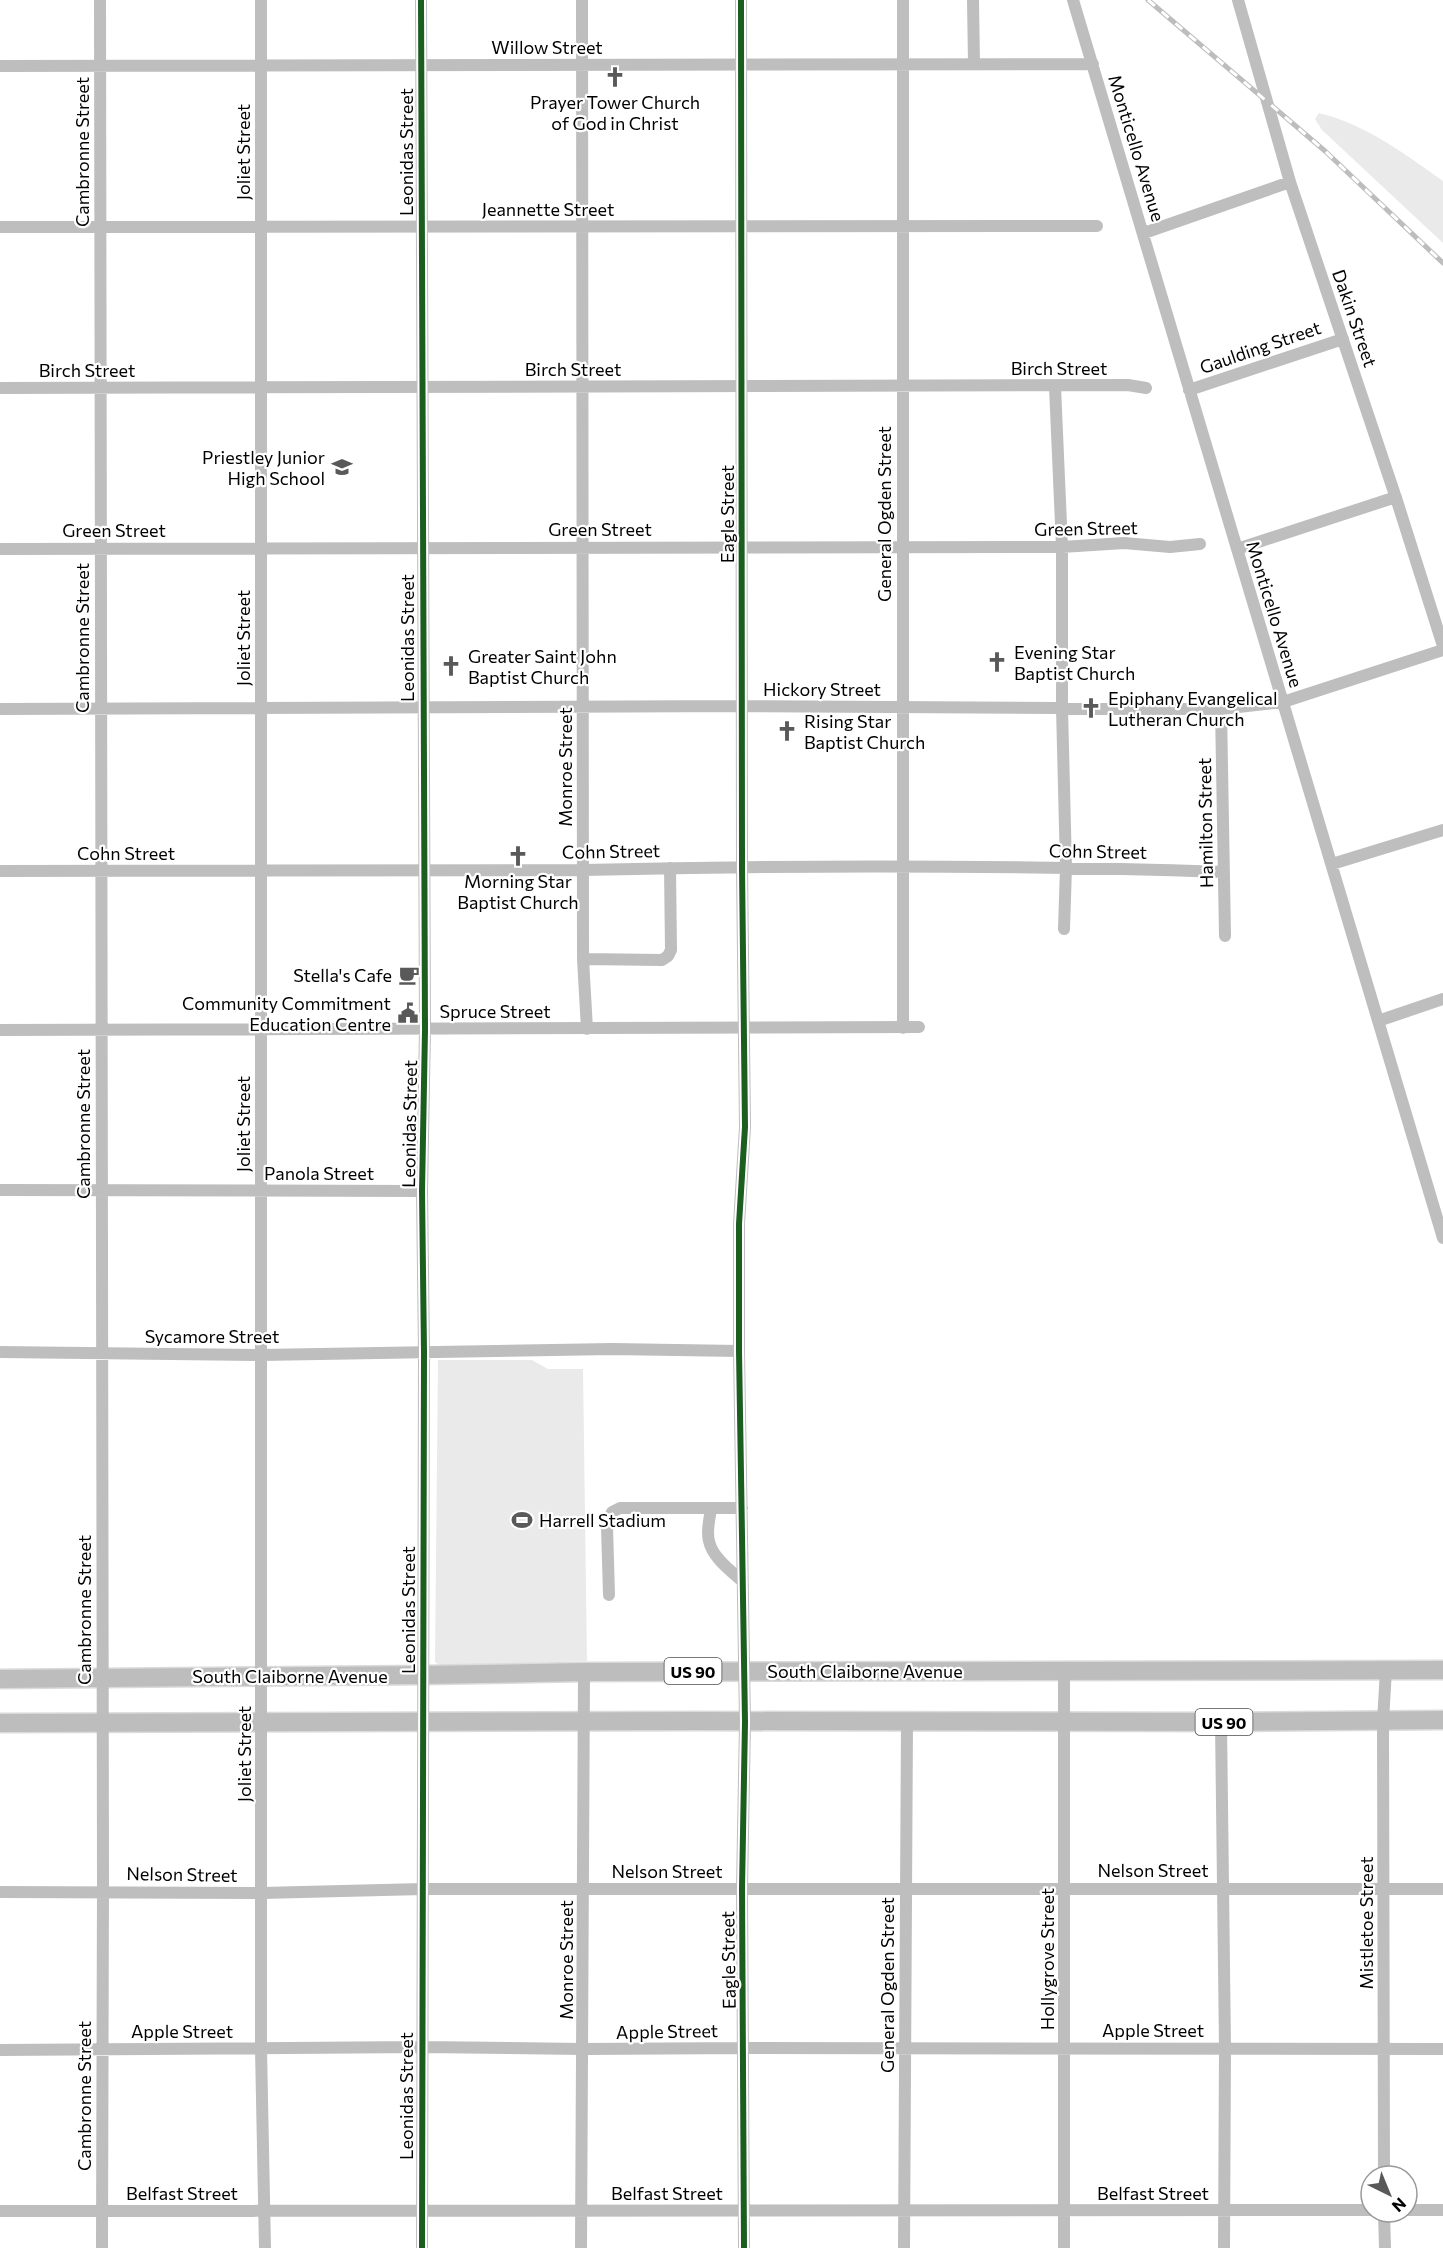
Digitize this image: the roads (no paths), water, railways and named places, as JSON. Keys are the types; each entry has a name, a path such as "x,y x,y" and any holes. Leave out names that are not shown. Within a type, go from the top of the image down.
{"main road":[{"name":"South Claiborne Avenue","path":"0,1678 745,1671 1443,1670"},
{"name":"US 90","path":"0,1723 1443,1720"}],"street":[{"name":"Cambronne Street","path":"100,0 102,2248"},
{"name":"Joliet Street","path":"261,0 261,2049 265,2248"},
{"name":"Leonidas Street","path":"421,0 425,1029 422,1191 424,1352 422,2248"},
{"name":"Monroe Street","path":"582,0 583,959 587,1029"},
{"name":"Eagle Street","path":"741,0 742,868 745,1127 739,1224 739,1351 745,1671 742,1889 744,2248"},
{"name":"General Ogden Street","path":"903,0 903,1028"},
{"path":"973,0 974,64"},
{"name":"Monticello Avenue","path":"1073,0 1443,1238"},
{"name":"Dakin Street","path":"1238,0 1290,182 1396,497 1443,648"},
{"name":"Willow Street","path":"0,66 1093,64"},
{"path":"1144,233 1290,182"},
{"name":"Jeannette Street","path":"0,227 1097,226"},
{"name":"Gaulding Street","path":"1189,390 1343,339"},
{"name":"Birch Street","path":"0,388 1055,387 1128,385 1146,388"},
{"path":"1055,387 1062,547 1062,708 1066,867 1064,929"},
{"path":"1237,549 1396,497"},
{"name":"Green Street","path":"0,549 1062,547 1124,543 1170,547 1200,544"},
{"name":"Hickory Street","path":"0,709 742,706 1221,709 1283,702 1443,648"},
{"name":"Hamilton Street","path":"1221,709 1225,936"},
{"path":"1332,864 1443,830"},
{"name":"Cohn Street","path":"0,871 1066,867 1223,872"},
{"path":"583,959 662,960 668,956 671,950 670,868"},
{"path":"1378,1021 1443,999"},
{"name":"Spruce Street","path":"0,1030 919,1027"},
{"name":"Panola Street","path":"0,1190 422,1191"},
{"name":"Sycamore Street","path":"0,1352 261,1354 612,1349 739,1351"},
{"path":"609,1595 607,1527 612,1512 620,1508 742,1508"},
{"path":"711,1508 708,1533 711,1547 719,1559 742,1581"},
{"name":"Hollygrove Street","path":"1064,1670 1064,2248"},
{"name":"Mistletoe Street","path":"1384,2164 1383,1720 1386,1670"},
{"name":"Monroe Street","path":"581,2248 584,2049 584,1672"},
{"name":"General Ogden Street","path":"904,2248 907,1722"},
{"path":"1221,1722 1225,2048 1224,2248"},
{"name":"Nelson Street","path":"0,1892 262,1893 423,1889 1443,1889"},
{"name":"Apple Street","path":"0,2050 421,2047 1443,2049"},
{"name":"Belfast Street","path":"0,2211 1359,2210"},
{"path":"1419,2210 1443,2210"},
{"path":"1384,2224 1385,2248"}],"railway":[{"path":"1148,0 1325,151 1443,263"}],"place":[{"name":"Prayer Tower Church of God in Christ","path":"615,77"},
{"name":"Priestley Junior High School","path":"342,467"},
{"name":"Evening Star Baptist Church","path":"997,662"},
{"name":"Greater Saint John Baptist Church","path":"451,666"},
{"name":"Epiphany Evangelical Lutheran Church","path":"1091,708"},
{"name":"Rising Star Baptist Church","path":"787,731"},
{"name":"Morning Star Baptist Church","path":"518,856"},
{"name":"Stella's Cafe","path":"409,975"},
{"name":"Community Commitment Education Centre","path":"408,1013"},
{"name":"Harrell Stadium","path":"522,1520"}]}
